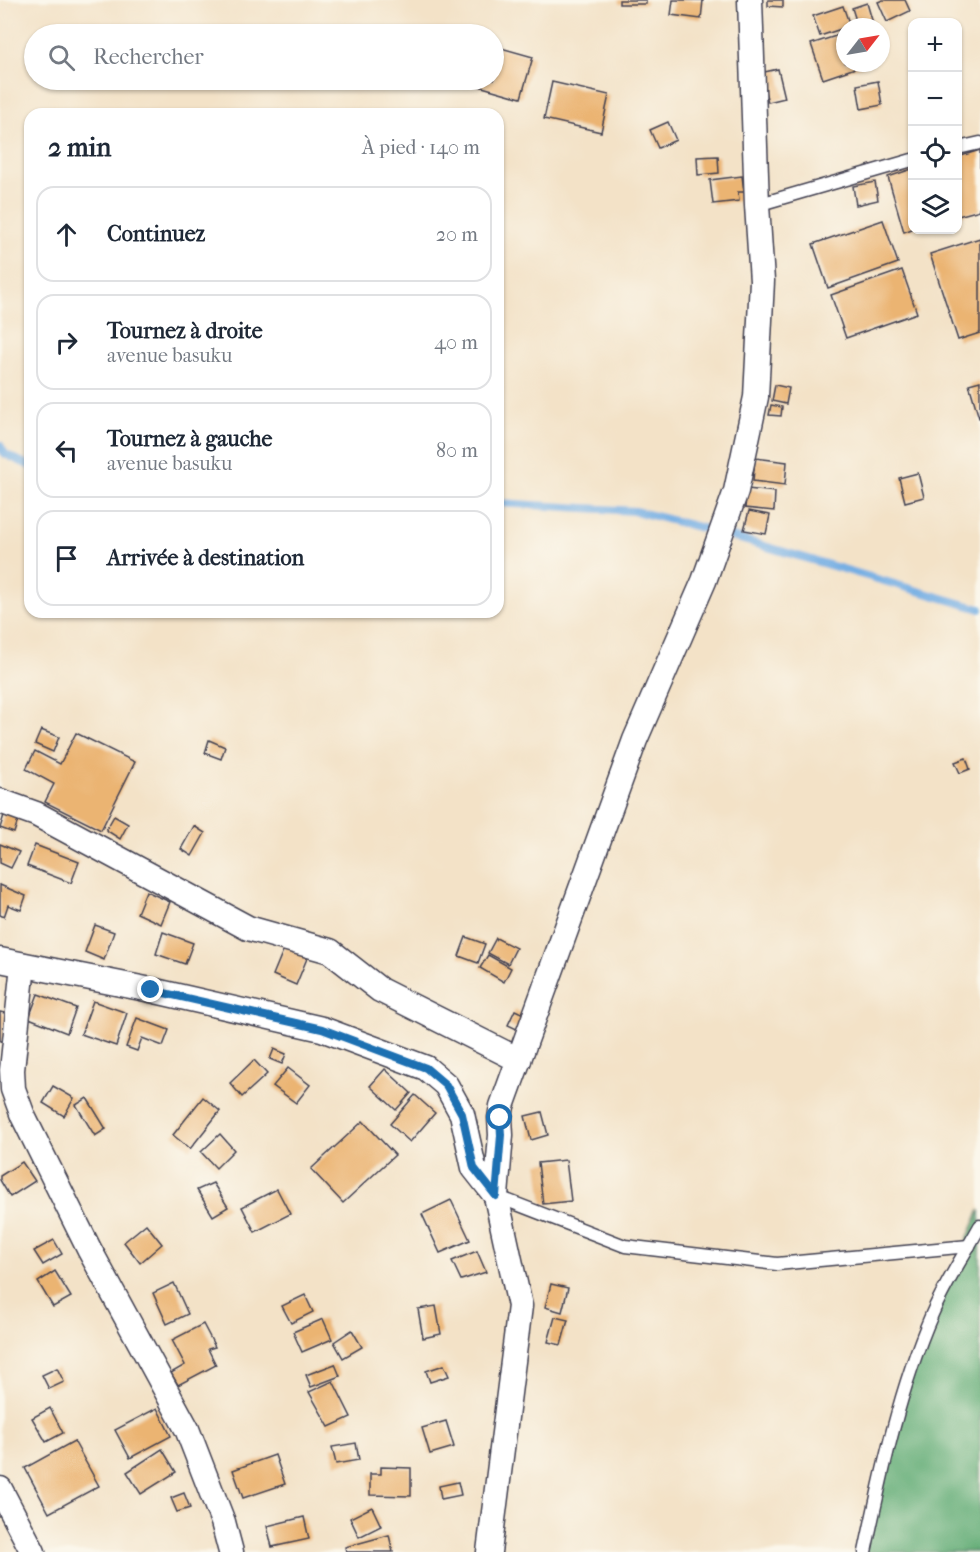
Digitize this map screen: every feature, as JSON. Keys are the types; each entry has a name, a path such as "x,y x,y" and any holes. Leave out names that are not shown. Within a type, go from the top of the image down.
{"street":[{"path":"489,1552 520,1306 496,1196 501,1135 500,1118 635,740 704,581 736,491 756,397 762,281 750,0"},
{"path":"0,801 36,814 249,928 330,951 380,990 519,1060"},
{"path":"231,1552 223,1522 188,1429 89,1249 23,1116 13,1089 11,962 151,990 322,1029 426,1068 446,1085 462,1114 474,1168 496,1196"},
{"path":"0,1489 33,1552"}],"lane":[{"path":"962,146 980,143"},
{"path":"757,205 908,161"},
{"path":"496,1196 625,1246 765,1262 788,1263 969,1246"},
{"path":"865,1552 884,1463 909,1376 932,1313 980,1226"}],"green space":[{"path":"980,1210 980,1552 865,1552 872,1492 921,1342"}],"building":[{"path":"619,0 646,0 646,4 619,4"},
{"path":"673,0 703,0 701,19 671,15"},
{"path":"768,0 783,0 783,7 768,6"},
{"path":"905,0 910,11 890,21 890,18 885,18 878,2"},
{"path":"867,3 871,18 855,18 852,8"},
{"path":"843,6 847,18 836,18 836,31 820,36 813,16"},
{"path":"836,36 836,72 844,72 823,79 811,44"},
{"path":"504,49 533,57 521,98 493,90 504,90"},
{"path":"778,69 785,98 768,102 760,73"},
{"path":"878,81 882,105 861,109 857,85"},
{"path":"552,82 609,95 601,132 544,119"},
{"path":"668,122 676,140 658,148 650,130"},
{"path":"980,150 980,210 962,215 962,180 962,156"},
{"path":"718,156 719,173 698,175 697,157"},
{"path":"908,170 908,230 904,232 888,177"},
{"path":"742,176 744,192 738,192 739,201 713,204 710,180"},
{"path":"875,182 878,200 856,205 853,186"},
{"path":"883,220 898,263 828,288 813,244"},
{"path":"980,238 980,333 958,340 930,254"},
{"path":"902,270 917,313 846,338 831,295"},
{"path":"980,381 980,418 979,418 969,384"},
{"path":"775,385 789,388 786,404 772,401"},
{"path":"771,405 782,407 781,416 769,415"},
{"path":"755,458 787,462 785,485 753,481"},
{"path":"918,473 924,497 905,502 899,478"},
{"path":"747,489 775,492 774,511 745,508"},
{"path":"749,511 770,515 766,534 744,530"},
{"path":"41,730 59,737 53,752 35,744"},
{"path":"76,733 135,762 101,830 45,802 54,784 26,769 35,751 60,764"},
{"path":"209,740 225,747 221,759 205,753"},
{"path":"966,758 970,769 960,773 955,762"},
{"path":"5,812 19,817 14,833 0,828"},
{"path":"114,816 128,824 120,839 106,830"},
{"path":"194,826 205,833 192,856 181,849"},
{"path":"0,844 19,852 11,868 0,863"},
{"path":"35,845 79,862 71,883 27,866"},
{"path":"0,885 26,896 21,910 8,905 4,917 0,915"},
{"path":"146,891 170,902 161,924 137,913"},
{"path":"95,925 114,932 104,960 85,952"},
{"path":"163,932 193,943 185,964 156,954"},
{"path":"466,937 485,944 478,963 459,956"},
{"path":"496,938 516,948 508,964 488,953"},
{"path":"285,946 308,956 296,985 273,975"},
{"path":"488,955 511,968 504,982 480,968"},
{"path":"38,994 76,1008 67,1033 29,1018"},
{"path":"93,1001 127,1013 116,1046 81,1034"},
{"path":"515,1010 530,1017 523,1032 508,1025"},
{"path":"0,1012 5,1013 4,1041 0,1041"},
{"path":"137,1018 169,1030 163,1046 142,1038 137,1051 126,1047"},
{"path":"274,1049 286,1054 282,1064 270,1059"},
{"path":"254,1060 267,1074 242,1097 230,1083"},
{"path":"288,1068 310,1085 296,1103 273,1086"},
{"path":"385,1069 411,1093 396,1110 370,1086"},
{"path":"53,1086 74,1098 64,1116 43,1103"},
{"path":"415,1095 435,1113 410,1142 390,1124"},
{"path":"203,1097 220,1111 190,1149 173,1135"},
{"path":"87,1098 106,1129 95,1136 76,1105"},
{"path":"542,1112 548,1135 531,1140 525,1116"},
{"path":"363,1121 395,1155 343,1203 311,1169"},
{"path":"220,1134 234,1150 216,1168 201,1152"},
{"path":"566,1160 571,1201 543,1204 538,1163"},
{"path":"22,1162 35,1181 10,1197 0,1176"},
{"path":"213,1183 228,1207 213,1216 197,1190"},
{"path":"277,1189 290,1214 255,1232 242,1207"},
{"path":"451,1200 470,1240 440,1253 422,1214"},
{"path":"146,1224 162,1244 140,1263 124,1242"},
{"path":"54,1240 62,1254 43,1265 34,1251"},
{"path":"477,1251 486,1272 461,1280 452,1261"},
{"path":"55,1271 71,1297 53,1307 38,1282"},
{"path":"174,1283 188,1314 167,1324 153,1293"},
{"path":"551,1284 568,1288 562,1312 545,1307"},
{"path":"305,1295 313,1312 291,1323 282,1306"},
{"path":"436,1306 441,1334 423,1338 418,1309"},
{"path":"555,1317 568,1320 561,1345 548,1342"},
{"path":"323,1319 332,1339 302,1352 293,1332"},
{"path":"203,1324 215,1347 208,1349 216,1365 178,1385 171,1373 185,1365 172,1340"},
{"path":"352,1330 362,1347 343,1358 334,1342"},
{"path":"335,1364 340,1376 311,1387 306,1375"},
{"path":"444,1365 449,1376 430,1382 426,1371"},
{"path":"57,1368 64,1382 49,1389 42,1375"},
{"path":"333,1381 351,1417 329,1427 309,1392"},
{"path":"50,1408 63,1433 46,1442 32,1418"},
{"path":"157,1408 171,1436 130,1458 115,1430"},
{"path":"446,1421 454,1447 430,1454 422,1428"},
{"path":"74,1441 99,1486 49,1513 25,1468"},
{"path":"356,1443 359,1460 336,1464 332,1447"},
{"path":"162,1449 176,1472 141,1494 127,1472"},
{"path":"275,1455 285,1484 243,1498 233,1470"},
{"path":"381,1467 411,1468 411,1496 370,1495 370,1474 381,1474"},
{"path":"458,1482 461,1495 441,1499 439,1486"},
{"path":"184,1493 190,1508 177,1512 171,1498"},
{"path":"372,1507 381,1526 359,1537 350,1518"},
{"path":"304,1517 309,1539 272,1547 267,1526"},
{"path":"389,1535 393,1552 346,1552 345,1547"}],"waterway":[{"path":"0,445 5,454 24,463"},
{"path":"504,503 635,511 702,528 980,609"}],"route":[{"path":"151,990 322,1029 426,1068 446,1085 462,1114 474,1168 496,1196 501,1135 500,1118"}]}
